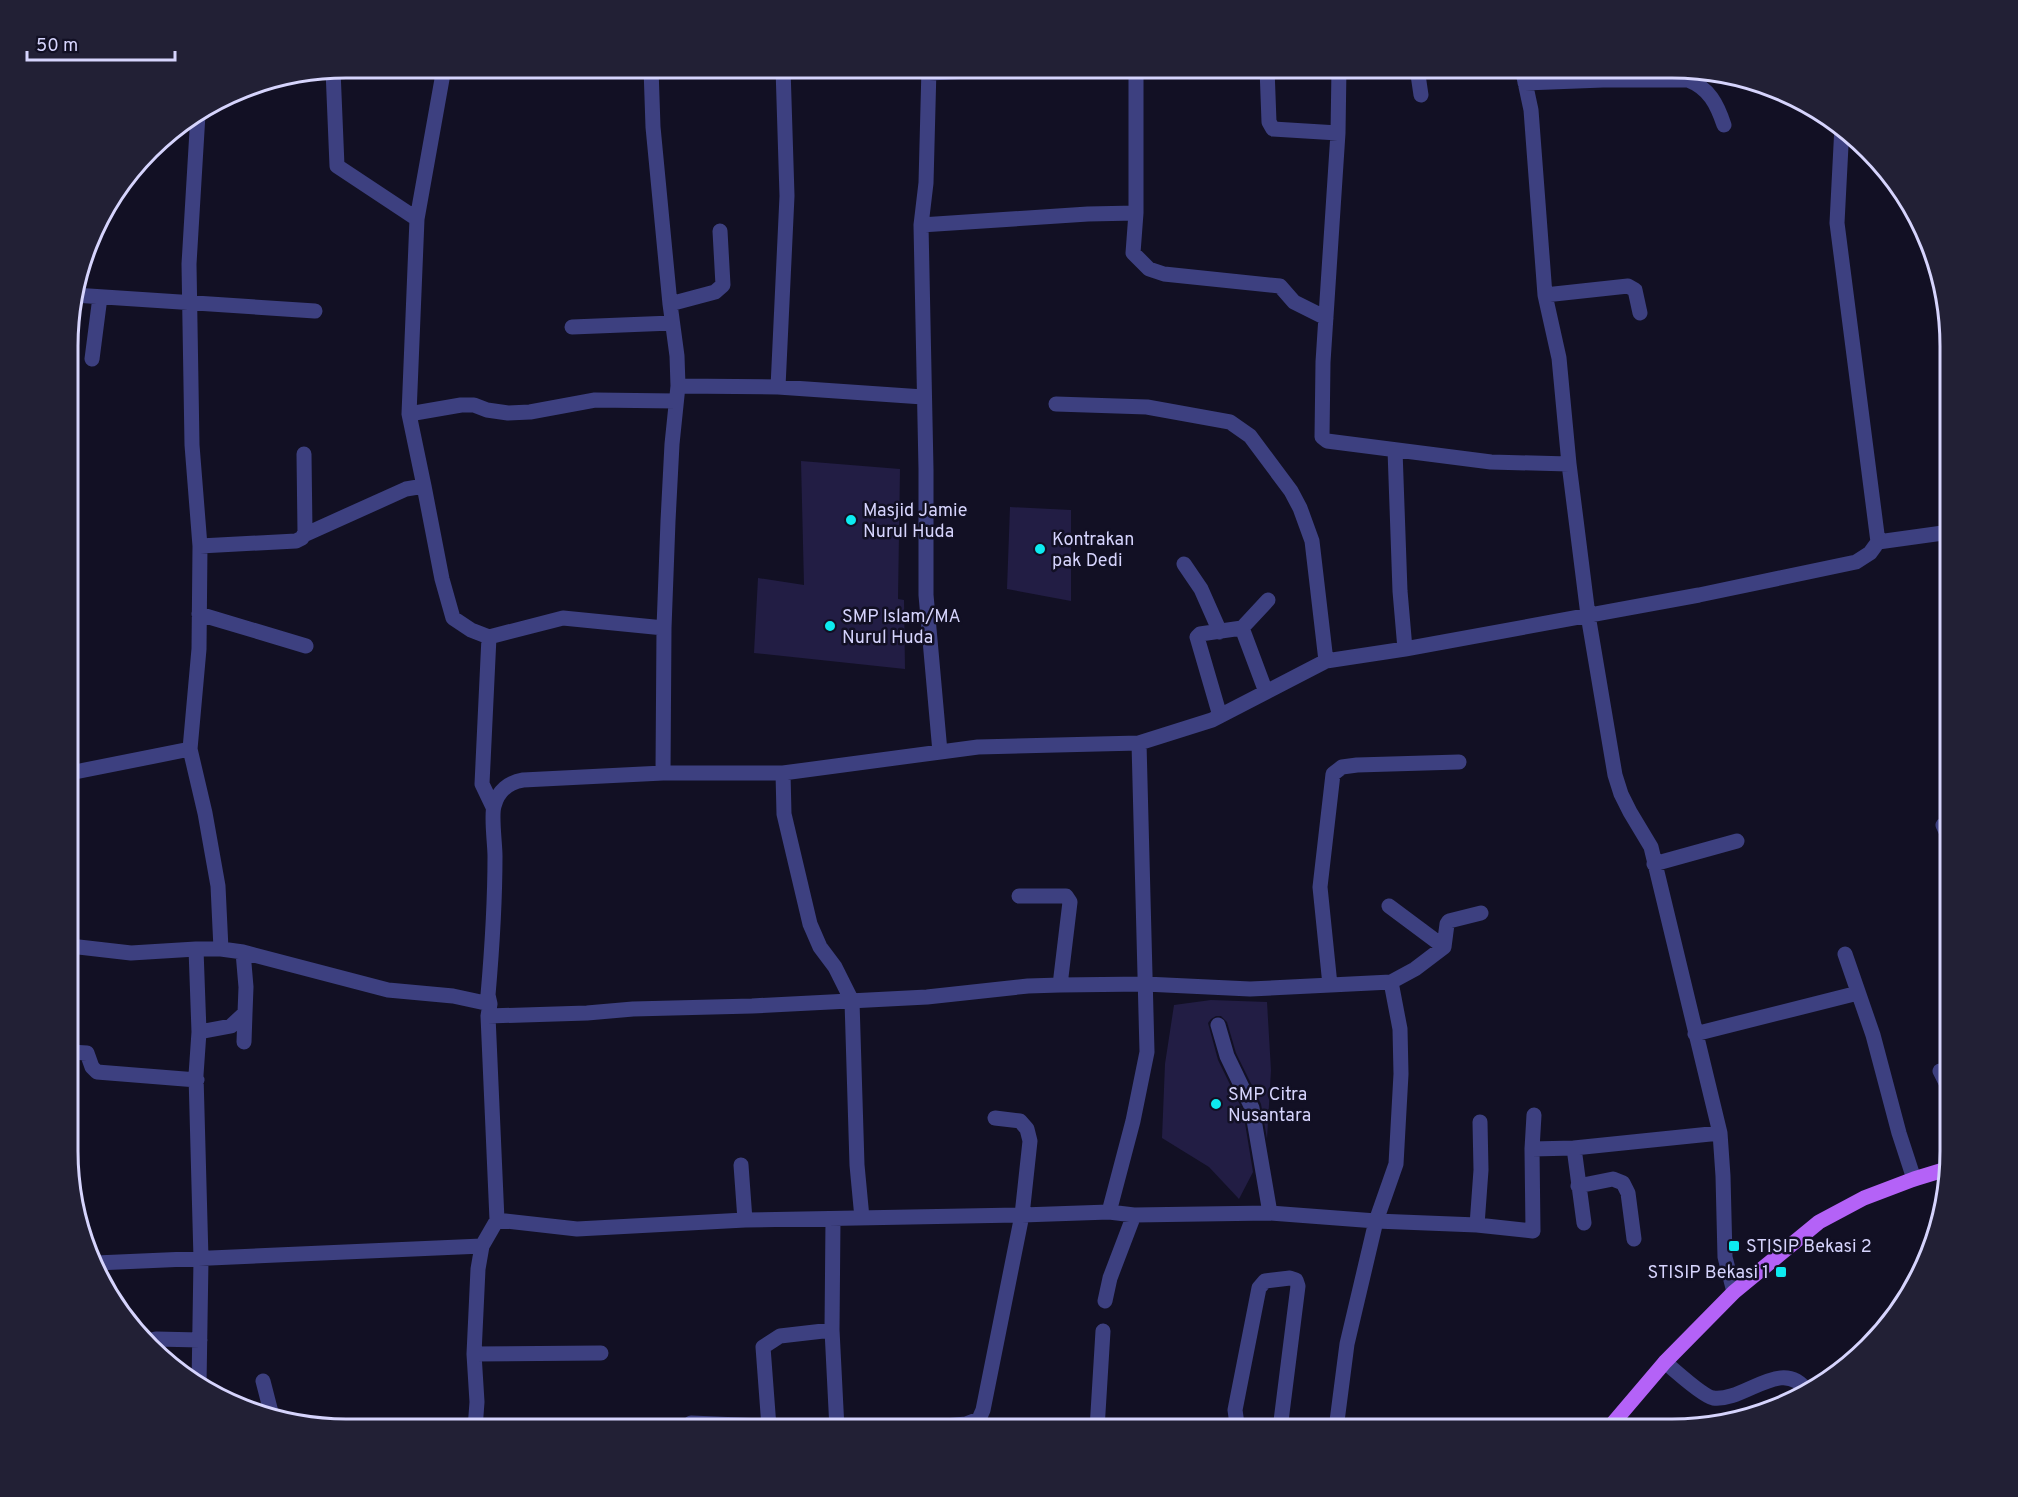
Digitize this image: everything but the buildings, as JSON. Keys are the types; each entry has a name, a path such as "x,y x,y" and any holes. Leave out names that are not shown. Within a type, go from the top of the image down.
{"main road":[{"path":"1617,1419 1665,1362 1734,1292 1819,1222 1864,1198 1939,1171"}],"street":[{"path":"442,78 417,219 409,414 442,579 453,618 471,630 489,637 563,618 664,628"},
{"path":"651,78 653,127 677,356 664,628 663,773"},
{"path":"778,387 787,196 783,78"},
{"path":"929,78 926,183 921,225 926,595 940,752"},
{"path":"1136,78 1136,213 1133,253 1149,269 1164,274 1280,286 1294,302 1326,318"},
{"path":"1267,78 1269,122 1274,129 1338,134"},
{"path":"1339,78 1338,134 1323,362 1322,437 1327,441 1491,462 1569,464"},
{"path":"1418,78 1421,95"},
{"path":"1524,78 1531,110 1545,295 1559,358 1569,464 1588,615 1615,775 1620,794 1629,813 1651,847 1720,1133 1725,1257 1734,1292"},
{"path":"1564,78 1691,79"},
{"path":"333,79 337,166 417,219"},
{"path":"1701,80 1716,102 1724,125"},
{"path":"197,123 189,302 192,445 200,546 199,649 190,749 205,813 218,886 221,949"},
{"path":"493,807 503,788 516,781 663,773 783,773 1011,744 1139,743 1220,716 1326,661 1405,649 1699,595 1856,562 1870,554 1878,542 1837,223 1841,138"},
{"path":"921,225 1136,213"},
{"path":"670,304 715,292 723,285 720,231"},
{"path":"1545,295 1631,287 1635,290 1640,313"},
{"path":"83,296 315,311"},
{"path":"92,359 100,297"},
{"path":"572,327 672,323"},
{"path":"409,414 461,405 474,405 508,413 530,412 595,400 778,387 923,398"},
{"path":"1056,404 1147,407 1230,422 1250,436 1291,491 1312,541 1326,661"},
{"path":"1395,450 1400,591 1405,649"},
{"path":"304,454 304,535"},
{"path":"200,546 297,541 304,535 406,489 424,486"},
{"path":"1878,542 1940,533"},
{"path":"1184,564 1201,589 1220,632"},
{"path":"1220,716 1197,640 1200,634 1242,628 1268,600"},
{"path":"199,614 306,646"},
{"path":"1242,628 1266,692"},
{"path":"476,1419 474,1354 478,1269 482,1246 497,1220 488,995 494,923 495,847 493,807 482,784 489,637"},
{"path":"1109,1212 1133,1121 1147,1052 1139,743"},
{"path":"78,771 190,749"},
{"path":"1330,985 1320,887 1333,774 1342,767 1357,765 1459,762"},
{"path":"783,773 784,814 810,924 820,947 835,967 852,1001 857,1165 862,1218"},
{"path":"1654,864 1737,842"},
{"path":"1019,896 1068,897 1070,902 1060,985"},
{"path":"1389,906 1443,947"},
{"path":"78,947 131,952 221,949 243,952 388,990 453,996 489,1010 588,1013 633,1009 752,1006 927,997 1028,986 1145,984 1250,989 1391,982 1415,969 1443,947 1449,921 1481,913"},
{"path":"196,949 201,1258 199,1375"},
{"path":"243,952 246,987 244,1042"},
{"path":"1845,954 1873,1035 1899,1133 1914,1179"},
{"path":"1337,1419 1347,1344 1376,1221 1396,1164 1401,1074 1400,1029 1391,982"},
{"path":"1695,1034 1858,993"},
{"path":"199,1032 231,1026 245,1013"},
{"path":"1218,1025 1227,1056 1252,1108 1270,1213"},
{"path":"78,1052 87,1053 92,1067 97,1072 197,1080"},
{"path":"497,1220 577,1229 745,1220 1109,1212 1134,1215 1270,1213 1376,1221 1477,1225 1533,1231 1534,1115"},
{"path":"979,1419 1022,1215 1030,1141 1027,1129 1020,1121 995,1118"},
{"path":"1477,1225 1481,1170 1480,1122"},
{"path":"1532,1149 1574,1148 1720,1133"},
{"path":"1574,1148 1584,1223"},
{"path":"741,1165 745,1220"},
{"path":"1578,1186 1613,1179 1623,1183 1628,1193 1634,1239"},
{"path":"1105,1301 1110,1278 1134,1215"},
{"path":"833,1219 832,1330 836,1419"},
{"path":"103,1263 482,1246"},
{"path":"1236,1419 1234,1410 1259,1288 1265,1281 1290,1278 1296,1280 1298,1286 1281,1419"},
{"path":"768,1419 763,1347 780,1336 832,1330"},
{"path":"1098,1419 1103,1331"},
{"path":"156,1339 200,1340"},
{"path":"474,1354 601,1353"},
{"path":"1665,1362 1711,1398 1727,1397 1782,1376 1792,1378 1801,1386"},
{"path":"263,1381 270,1408"}],"place":[{"name":"Masjid Jamie Nurul Huda","path":"851,520"},
{"name":"Kontrakan pak Dedi","path":"1040,549"},
{"name":"SMP Islam/MA Nurul Huda","path":"830,626"},
{"name":"SMP Citra Nusantara","path":"1216,1104"},
{"name":"STISIP Bekasi 2","path":"1734,1246"},
{"name":"STISIP Bekasi 1","path":"1781,1272"}]}
